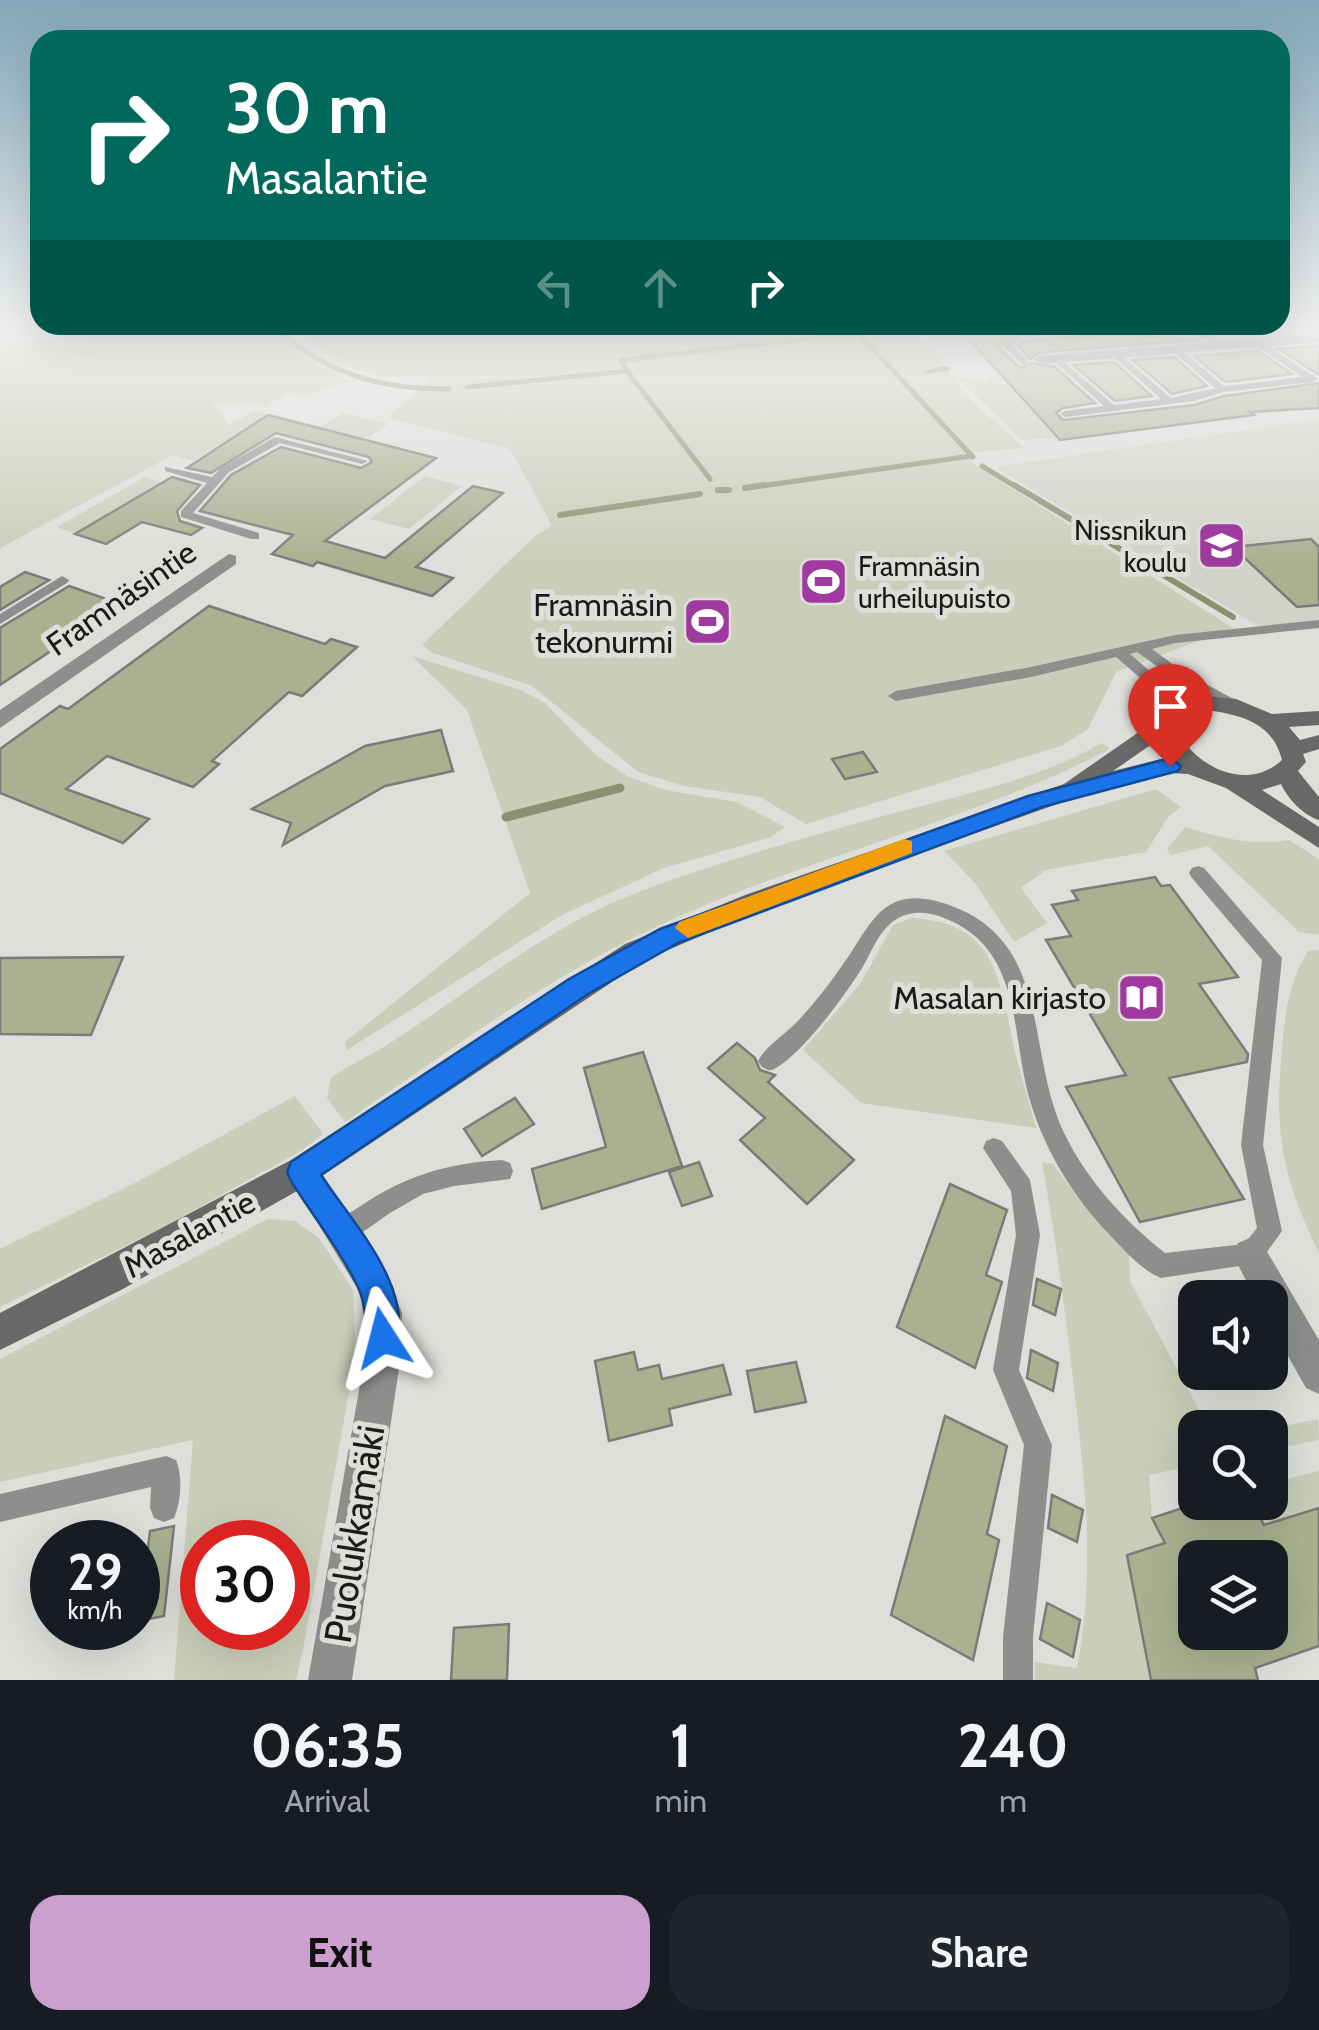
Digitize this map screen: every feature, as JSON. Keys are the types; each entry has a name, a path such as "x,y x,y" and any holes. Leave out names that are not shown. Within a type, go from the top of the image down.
{"street":[{"name":"Framnäsintie","path":"0,722 229,560"},
{"path":"1319,718 1269,721 1236,706 1195,702 1168,716 1164,738 1191,766 1226,780 1319,838"},
{"name":"Masalantie","path":"1070,790 1168,716"},
{"path":"1269,721 1290,761 1296,790 1319,811"},
{"path":"1226,780 1268,781 1319,742"},
{"name":"Masalantie","path":"0,1332 109,1278 302,1172 635,952 754,902 1070,790 1170,766 1191,766"},
{"name":"Puolukkamäki","path":"302,1172 371,1278 384,1313 382,1362 330,1680"},
{"path":"1250,1256 1319,1375"}],"lane":[{"path":"1065,414 1108,406"},
{"path":"255,536 185,514 225,470 279,439 362,461"},
{"path":"169,469 215,481"},
{"path":"0,620 62,580"},
{"path":"896,696 1140,646 1319,624"},
{"path":"1140,646 1177,674 1236,706"},
{"path":"1118,652 1168,694 1168,716"},
{"path":"768,1061 808,1028 882,918 903,906 928,905 955,913 976,926 1011,962 1050,1128 1093,1202 1124,1237 1161,1266 1250,1256 1270,1231 1252,1145 1272,958 1198,872"},
{"path":"994,1148 1022,1188 1028,1235 1006,1370 1038,1446 1018,1637 1018,1680"},
{"path":"342,1232 386,1200 449,1172 502,1171"},
{"path":"0,1508 166,1470 164,1508"}],"shaded area":[{"name":"Nissnikun koulu","path":"1319,419 1319,624 1263,629 995,467"}],"green space":[{"path":"0,406 215,406 229,425 254,411 268,415 193,461 173,455 0,548"},
{"name":"Framnäsin urheilupuisto","path":"400,406 978,406 1024,448 964,453 975,465 1233,628 1116,672 1088,729 1061,746 806,824 760,797 684,786 638,772 532,686 433,653 422,645 536,535 552,526 510,449 388,417"},
{"path":"987,406 1028,406 1055,438 1022,440"},
{"path":"342,413 388,424 366,439 320,427"},
{"path":"425,476 462,486 409,529 370,519"},
{"path":"145,477 162,482 75,534 57,527"},
{"path":"412,656 521,690 545,703 596,755 627,776 665,790 737,802 785,827 771,837 664,868 562,915 347,1050 345,1042 530,893 467,710"},
{"path":"1102,743 1110,749 1006,796 740,892 641,934 553,982 345,1122 327,1098 331,1077 390,1043 547,938 614,902 775,847 1005,783 1055,766"},
{"path":"1156,789 1181,807 1169,816 1146,852 1046,870 1021,888 1047,923 1014,942 975,883 944,851"},
{"path":"1185,827 1237,840 1289,840 1319,859 1319,935 1299,932 1208,846 1171,855 1167,849"},
{"path":"911,918 959,929 987,954 1002,992 1036,1128 861,1103 803,1050 860,984 893,925"},
{"path":"1319,950 1319,1253 1289,1177 1279,1106 1289,998 1308,951"},
{"path":"295,1096 323,1134 302,1150 164,1227 0,1307 0,1249 133,1184"},
{"path":"1042,1162 1053,1164 1081,1202 1129,1254 1130,1281 1178,1371 1178,1390 1188,1390 1199,1410 1178,1410 1178,1469 1149,1475 1152,1518 1165,1543 1127,1555 1151,1680 1035,1680 1035,1662 1077,1668 1086,1598 1085,1499 1060,1279"},
{"path":"268,1219 295,1221 319,1238 353,1290 356,1353 310,1611 310,1520 187,1520 193,1440 0,1482 0,1359"},
{"path":"1318,1419 1319,1440 1288,1446 1288,1425"},
{"path":"1319,1471 1319,1508 1288,1518 1288,1479"},
{"path":"180,1604 180,1650 303,1650 296,1680 174,1680"}],"building":[{"path":"1030,406 1073,406 1056,413 1063,420 1182,406 1319,406 1250,412 1254,415 1060,440"},
{"path":"268,415 436,458 325,541 385,558 473,486 503,493 416,567 453,578 432,596 317,562 313,566 272,554 293,535 200,511 231,475 281,447 361,468 372,462 369,457 276,433 211,473 187,468"},
{"path":"172,477 200,485 177,511 180,521 202,528 191,535 142,522 106,544 75,534"},
{"path":"1311,539 1319,547 1319,605 1297,607 1233,547"},
{"path":"25,572 49,580 0,610 0,587"},
{"path":"69,586 121,604 0,685 0,628"},
{"path":"209,606 325,644 331,639 357,647 302,696 289,692 212,761 219,764 193,787 107,756 66,789 149,819 123,843 0,793 0,749 60,706 68,709"},
{"path":"441,730 453,771 385,786 283,845 291,823 252,809 365,746"},
{"path":"863,752 877,772 845,779 832,759"},
{"path":"1155,877 1161,886 1170,885 1238,977 1199,984 1248,1054 1247,1062 1169,1078 1244,1199 1140,1222 1066,1087 1126,1075 1046,940 1071,936 1052,905 1078,900 1072,891"},
{"path":"123,957 91,1035 0,1034 0,958"},
{"path":"737,1043 755,1058 760,1070 775,1075 768,1082 854,1160 807,1204 740,1140 765,1118 708,1068"},
{"path":"643,1052 682,1166 542,1209 532,1169 606,1147 584,1068"},
{"path":"515,1098 534,1124 482,1156 464,1129"},
{"path":"699,1162 712,1196 682,1206 669,1172"},
{"path":"950,1184 1007,1210 986,1275 1002,1282 975,1368 897,1327"},
{"path":"1037,1279 1061,1289 1055,1315 1033,1305"},
{"path":"1031,1350 1058,1363 1053,1391 1027,1378"},
{"path":"634,1352 638,1370 659,1365 662,1379 723,1365 731,1394 669,1409 672,1425 609,1441 595,1361"},
{"path":"796,1362 806,1402 755,1412 747,1371"},
{"path":"945,1416 1007,1446 987,1534 999,1540 973,1660 891,1615"},
{"path":"1052,1495 1083,1510 1077,1542 1048,1528"},
{"path":"1319,1508 1319,1646 1255,1668 1258,1680 1151,1680 1127,1555 1165,1543 1152,1518 1178,1510 1178,1520 1261,1520 1264,1525"},
{"path":"174,1526 164,1616 160,1617 160,1529"},
{"path":"1047,1603 1080,1620 1073,1657 1040,1639"},
{"path":"509,1624 507,1680 451,1680 454,1628"}],"waterway":[{"path":"654,406 710,479"},
{"path":"926,406 973,457"},
{"path":"747,488 971,456"},
{"path":"982,466 1018,488"},
{"path":"745,488 764,485"},
{"path":"1014,485 1233,617"},
{"path":"718,490 729,490"},
{"path":"560,515 700,494"},
{"path":"506,817 620,788"}],"slow traffic":[{"path":"688,928 904,847"}],"place":[{"name":"Nissnikun koulu","path":"1222,546"},
{"name":"Framnäsin urheilupuisto","path":"823,582"},
{"name":"Framnäsin tekonurmi","path":"708,622"},
{"name":"Masalan kirjasto","path":"1141,997"}],"route":[{"path":"383,1338 384,1313 371,1278 302,1172 578,986 669,936 1036,801 1170,766"}]}
